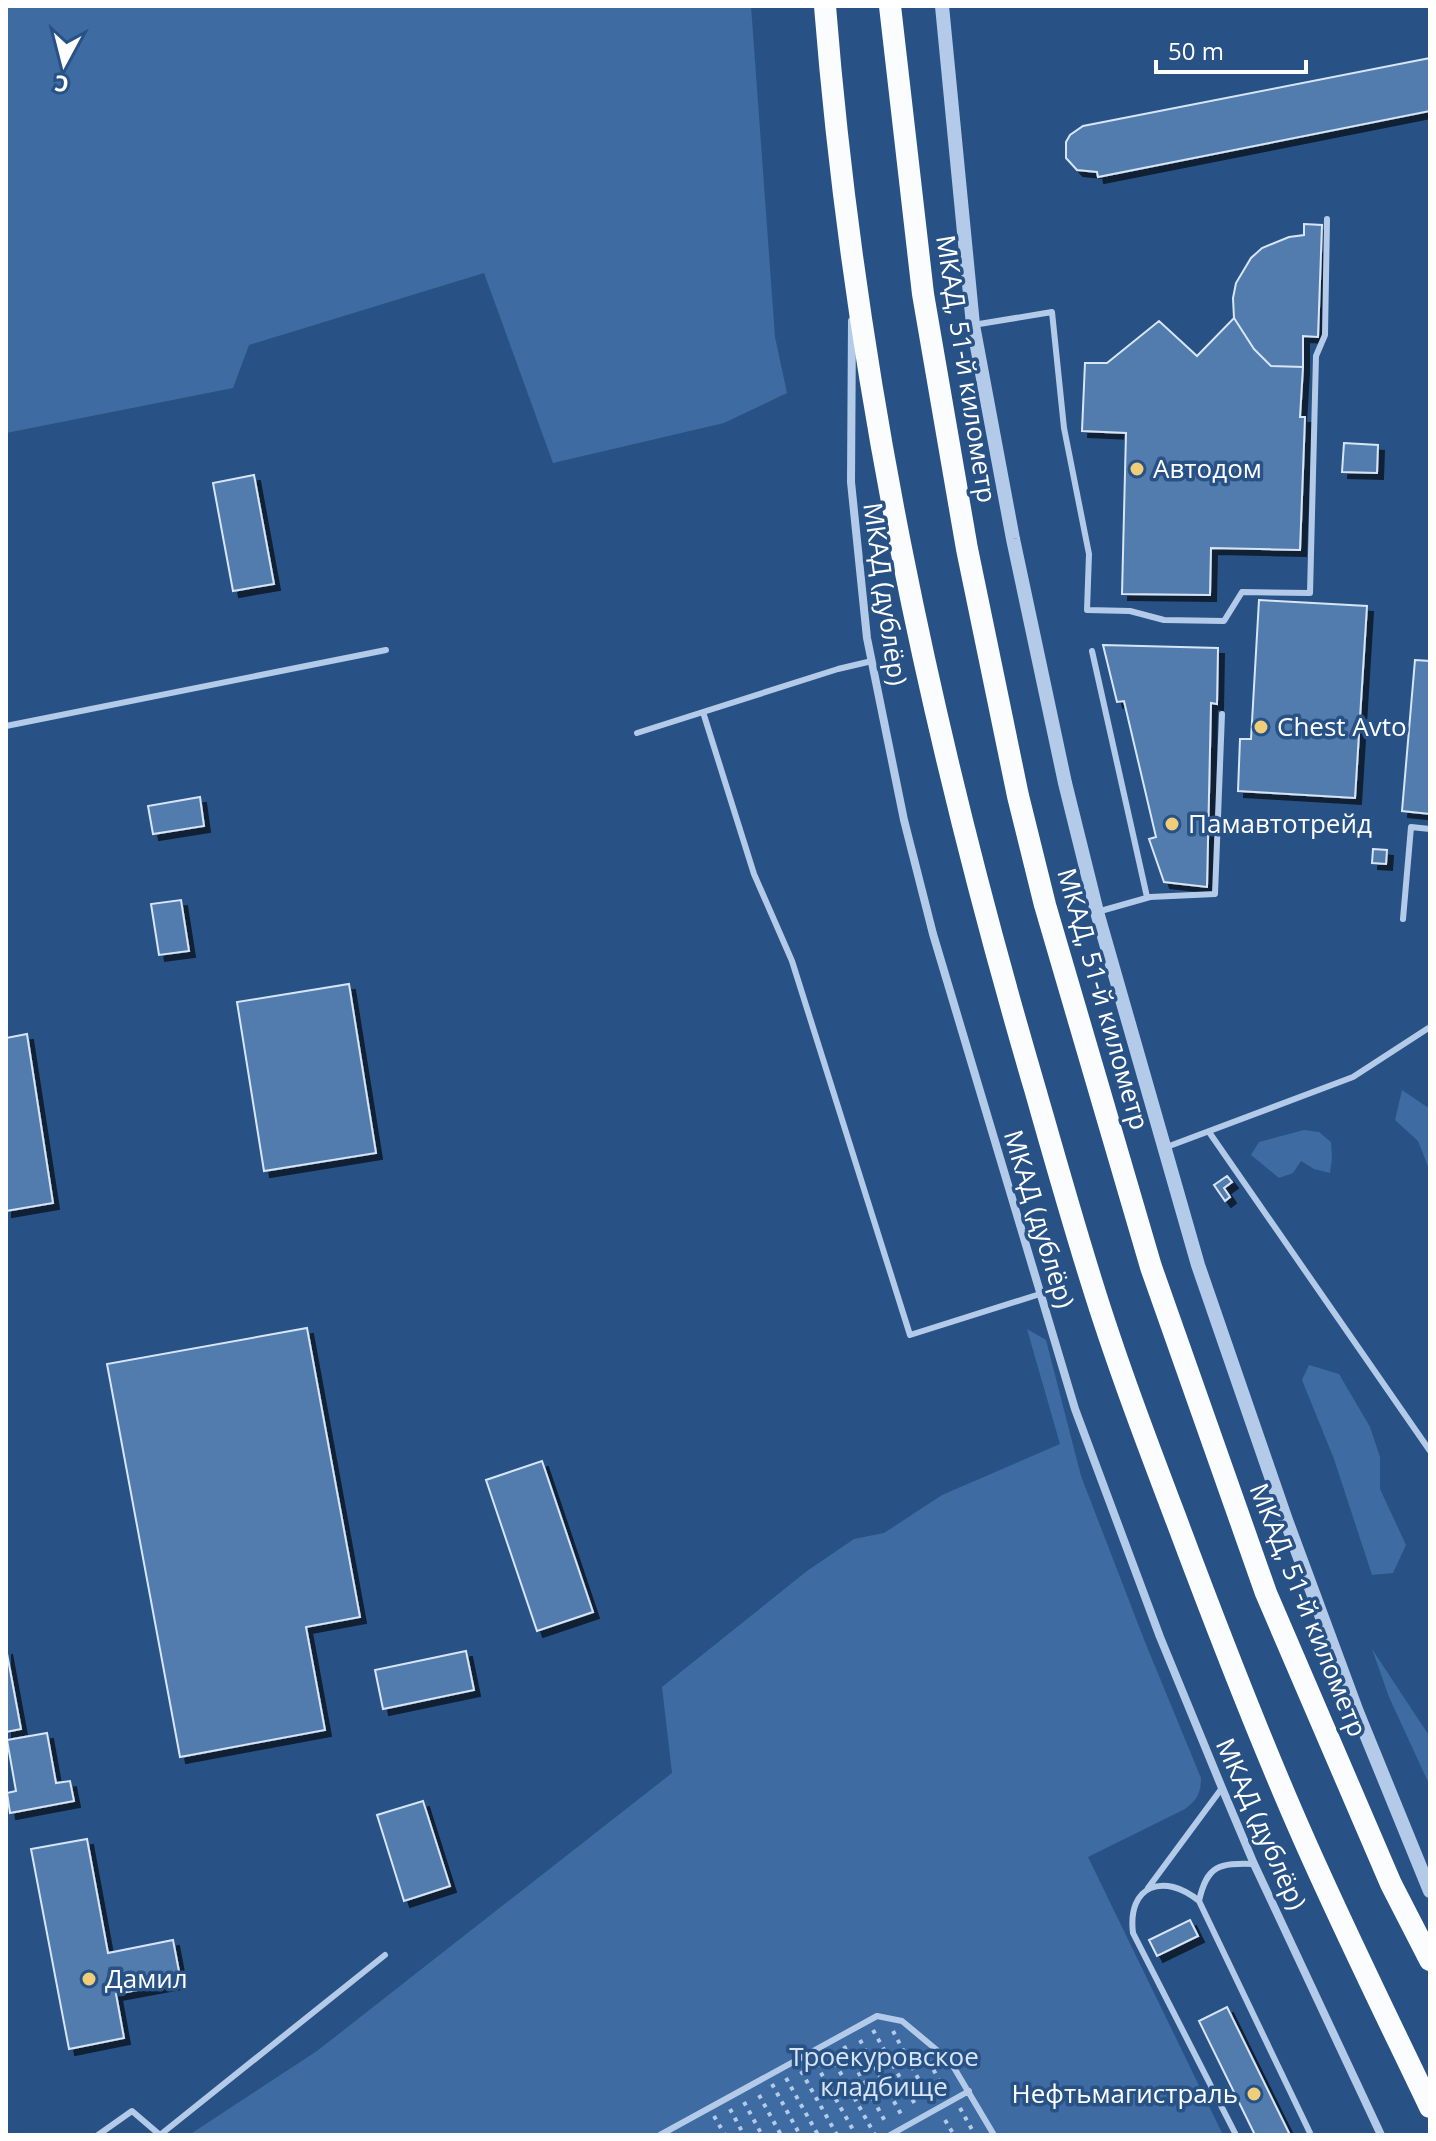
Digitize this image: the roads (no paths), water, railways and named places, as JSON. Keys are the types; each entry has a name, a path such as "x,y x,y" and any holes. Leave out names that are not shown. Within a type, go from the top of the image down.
{"highway":[{"path":"825,6 853,264 882,451 904,566 991,941 1091,1282 1212,1617 1303,1837 1430,2107"},
{"name":"МКАД, 51-й километр","path":"890,6 923,294 954,474 1018,796 1045,905 1151,1267 1266,1593 1391,1884 1430,1960"}],"street":[{"path":"942,6 973,325 1020,570 1065,783 1097,912 1198,1265 1286,1520 1357,1712 1430,1891"},
{"name":"МКАД (дублёр)","path":"853,264 851,482 857,560 872,661 904,820 933,934 1075,1409 1160,1637 1254,1864 1381,2135"}],"lane":[{"path":"973,325 1052,312 1064,428 1089,554 1087,610 1130,611 1164,620 1224,621 1242,592 1310,593 1316,356 1325,335 1327,219"},
{"path":"6,726 386,650"},
{"path":"1092,651 1147,897"},
{"path":"637,733 872,661"},
{"path":"703,712 754,874 792,961 910,1335 1040,1294"},
{"path":"1097,912 1147,897 1215,894 1222,714"},
{"path":"1403,919 1411,827 1430,829"},
{"path":"1164,1148 1353,1077 1430,1027"},
{"path":"1209,1132 1430,1451"},
{"path":"1222,1788 1136,1900 1131,1917 1133,1933 1236,2135"},
{"path":"1199,1901 1204,1880 1215,1869 1232,1863 1254,1864"},
{"path":"1148,1888 1169,1884 1187,1891 1199,1901 1311,2135"},
{"path":"98,2135 132,2111 160,2135 385,1955"},
{"path":"660,2135 672,2132 877,2016 902,2021 950,2061 994,2135"},
{"path":"891,2134 969,2091"}],"place":[{"name":"Автодом","path":"1137,469"},
{"name":"Chest Avto","path":"1261,727"},
{"name":"Памавтотрейд","path":"1172,824"},
{"name":"Дамил","path":"89,1979"},
{"name":"Нефтьмагистраль","path":"1254,2094"}],"park label":[{"name":"Троекуровское кладбище","path":"884,2072"}]}
